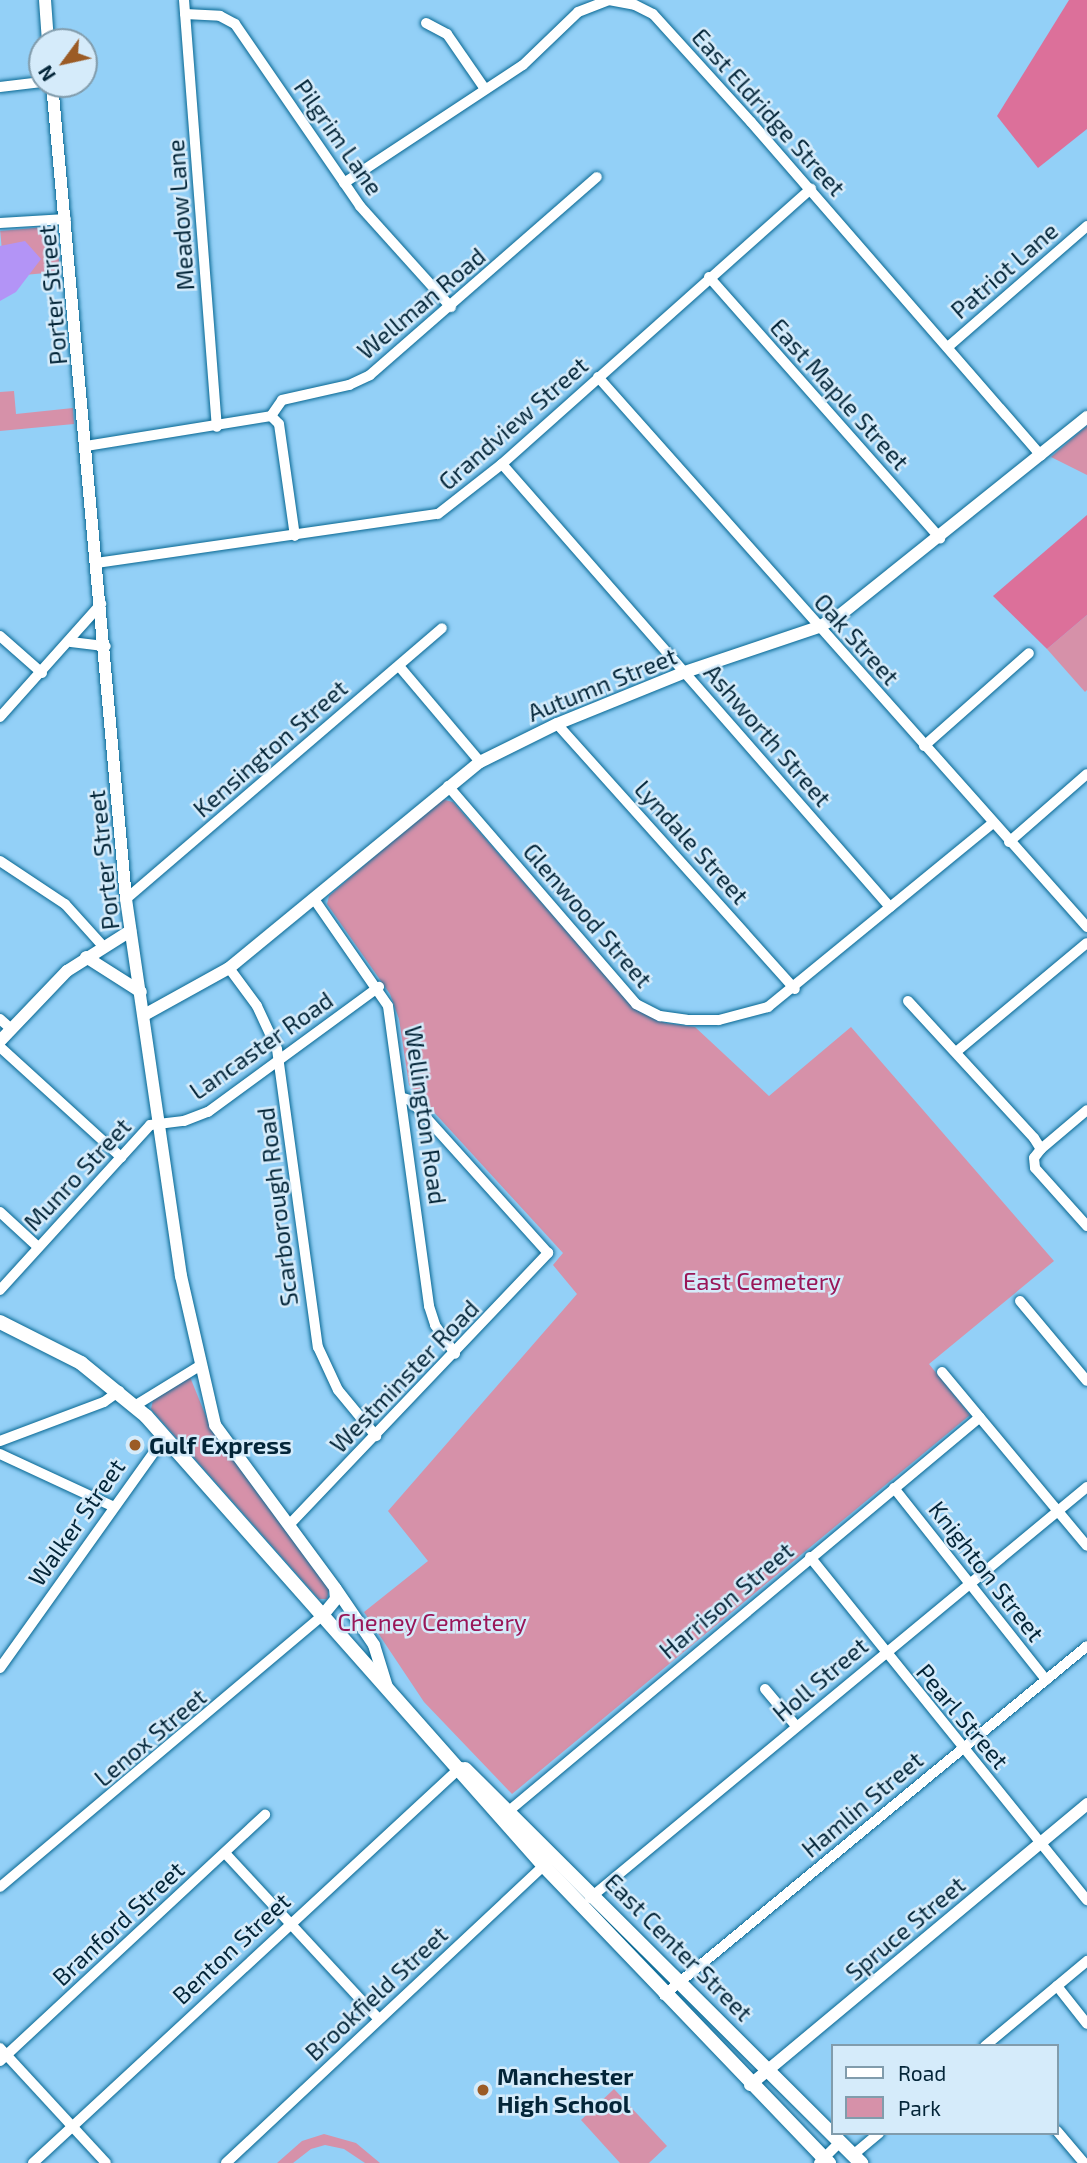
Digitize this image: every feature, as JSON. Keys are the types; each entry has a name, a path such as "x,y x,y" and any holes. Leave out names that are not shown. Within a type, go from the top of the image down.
{"main road":[{"name":"East Center Street","path":"0,1322 81,1363 135,1405 461,1767 506,1814 556,1855 832,2133"},
{"name":"East Center Street","path":"506,1814 544,1866 824,2161"},
{"name":"East Center Street","path":"834,2135 857,2159"}],"street":[{"path":"45,0 47,28"},
{"name":"Meadow Lane","path":"184,0 217,427"},
{"name":"East Eldridge Street","path":"344,183 523,65 578,12 609,0 628,3 653,14 811,189 1041,456"},
{"name":"Pilgrim Lane","path":"185,14 220,16 235,24 344,183 451,307"},
{"path":"426,23 447,34 485,89"},
{"path":"0,86 28,83"},
{"name":"Porter Street","path":"53,98 106,646 126,899 146,1014 181,1276 198,1367 215,1425 374,1645 387,1687"},
{"name":"Wellman Road","path":"86,446 217,427 271,416 282,400 349,385 370,375 597,177"},
{"name":"Grandview Street","path":"96,563 438,514 502,464 811,189"},
{"path":"0,223 66,219"},
{"name":"Patriot Lane","path":"948,346 1087,226"},
{"name":"East Maple Street","path":"709,277 940,538"},
{"name":"Oak Street","path":"598,377 1087,928"},
{"path":"271,416 279,424 295,536"},
{"name":"Autumn Street","path":"146,1014 229,968 480,762 557,723 685,672 819,627 865,597 1087,417"},
{"name":"Ashworth Street","path":"502,464 890,907"},
{"path":"0,718 71,642 101,604"},
{"name":"Kensington Street","path":"126,899 442,628"},
{"path":"0,636 42,673"},
{"path":"71,642 106,646"},
{"path":"924,746 1029,653"},
{"path":"399,666 480,762"},
{"name":"Lyndale Street","path":"557,723 795,989"},
{"path":"1009,842 1087,774"},
{"name":"Glenwood Street","path":"448,786 636,1004 660,1016 719,1020 768,1007 795,989 993,823"},
{"path":"0,861 65,904 103,946"},
{"name":"Wellington Road","path":"314,899 379,987 394,1026 429,1306 435,1325 455,1354"},
{"path":"0,1041 86,957 130,932"},
{"path":"956,1052 1087,943"},
{"path":"86,957 141,992"},
{"name":"Scarborough Road","path":"229,968 257,1006 279,1060 316,1340 338,1390 376,1436"},
{"name":"Lancaster Road","path":"161,1125 208,1112 379,987"},
{"path":"908,1001 1041,1149"},
{"path":"0,1018 12,1029"},
{"path":"0,1046 121,1157"},
{"name":"Westminster Road","path":"289,1525 455,1354 548,1253 410,1100 403,1098"},
{"path":"1087,1110 1034,1158 1035,1168 1087,1226"},
{"name":"Munro Street","path":"0,1290 150,1125 161,1125"},
{"path":"0,1212 38,1247"},
{"path":"1020,1301 1087,1381"},
{"path":"135,1405 198,1367"},
{"path":"942,1372 1087,1546"},
{"path":"0,1441 104,1402 120,1391"},
{"name":"Harrison Street","path":"506,1814 980,1417"},
{"name":"Walker Street","path":"0,1668 112,1506 165,1437"},
{"path":"0,1454 112,1506"},
{"name":"Holl Street","path":"581,1905 1087,1487"},
{"name":"Knighton Street","path":"894,1488 1046,1681"},
{"name":"Pearl Street","path":"810,1558 883,1654 1087,1900"},
{"path":"323,1615 336,1599 335,1588"},
{"name":"Lenox Street","path":"0,1887 323,1615"},
{"name":"Hamlin Street","path":"664,1995 1087,1646"},
{"path":"765,1689 796,1726"},
{"name":"Benton Street","path":"33,2163 290,1922 461,1767"},
{"name":"Spruce Street","path":"750,2085 1087,1804"},
{"name":"Branford Street","path":"2,2055 265,1815"},
{"path":"225,1853 378,2018"},
{"name":"Brookfield Street","path":"226,2163 378,2018 556,1855"},
{"path":"987,2044 1087,1961"},
{"path":"1057,1986 1087,2024"},
{"path":"2,2055 106,2163"},
{"path":"1059,2133 1084,2163"},
{"path":"857,2159 877,2135"},
{"path":"824,2161 840,2141"}],"green space":[{"path":"56,226 60,272 4,277 0,231"},
{"path":"14,391 16,414 73,408 74,424 0,431 0,392"},
{"path":"1087,426 1087,475 1051,457"},
{"path":"1087,615 1087,690 1085,692 1047,649"},
{"name":"East Cemetery","path":"441,799 453,802 635,1009 665,1023 695,1027 769,1096 851,1027 1054,1261 929,1364 970,1415 512,1794 424,1702 364,1612 428,1561 388,1511 577,1294 553,1265 563,1253 409,1085 399,1019 390,994 327,904 329,896"},
{"path":"190,1377 212,1431 329,1589 327,1599 319,1599 151,1409 153,1400"},
{"path":"614,2089 667,2146 649,2163 620,2163 581,2120"},
{"path":"324,2134 356,2143 380,2163 365,2163 344,2149 325,2145 311,2149 293,2163 277,2163 302,2141"}],"shaded area":[{"path":"1069,0 1087,0 1087,129 1038,168 997,116"},
{"path":"25,241 41,259 16,292 0,301 0,246"},
{"path":"1087,515 1087,615 1047,649 993,596"}],"place":[{"name":"Gulf Express","path":"135,1445"},
{"name":"Manchester High School","path":"483,2090"}],"park label":[{"name":"Cheney Cemetery","path":"432,1622"}]}
